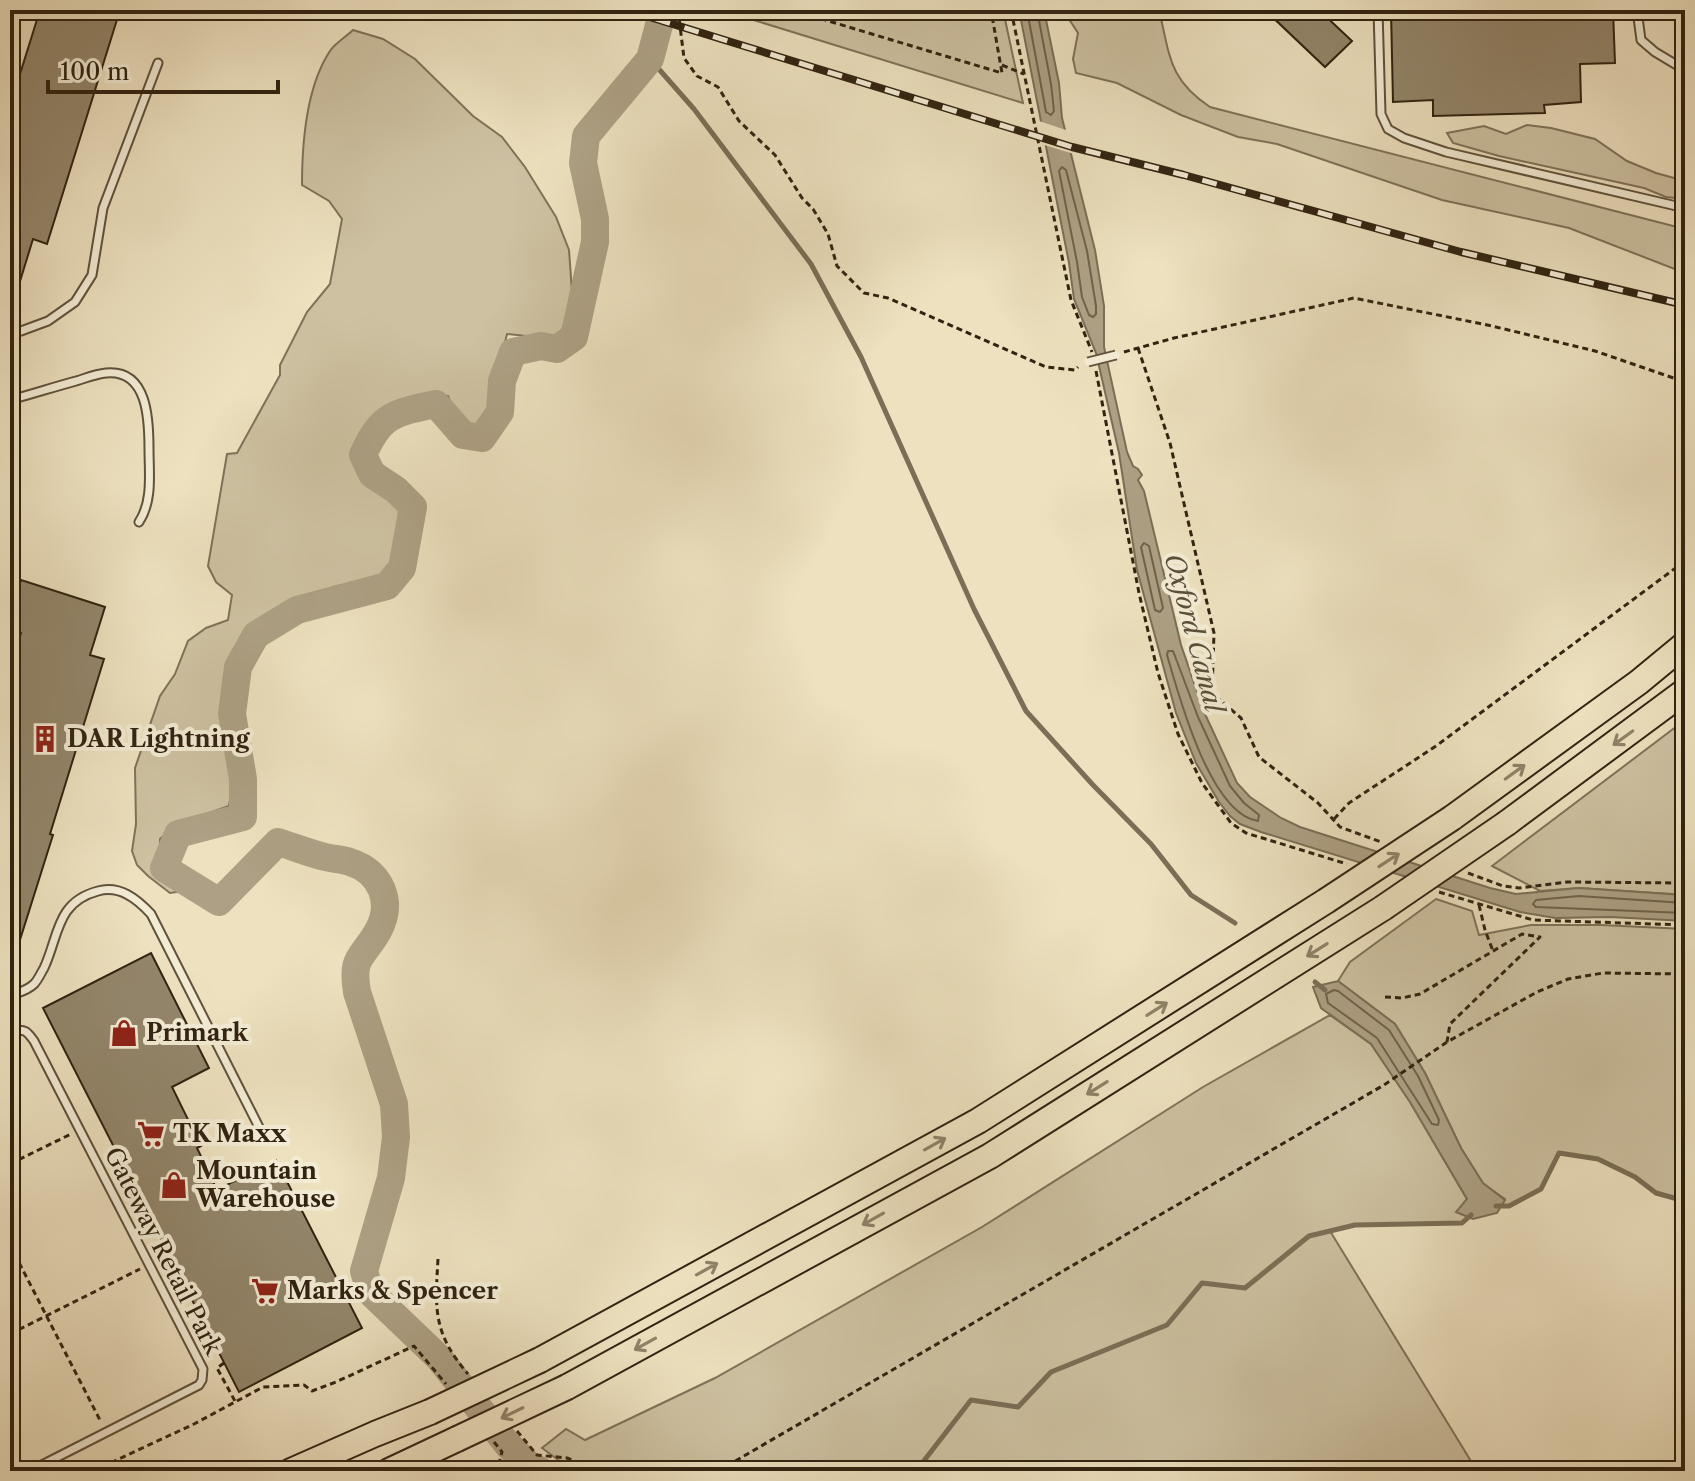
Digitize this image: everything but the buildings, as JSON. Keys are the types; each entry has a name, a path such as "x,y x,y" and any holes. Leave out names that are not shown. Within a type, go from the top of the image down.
{"highway":[{"path":"291,1471 430,1412 540,1360 978,1121 1452,818 1639,682 1685,644"},
{"path":"389,1471 567,1387 990,1156 1383,908 1507,823 1685,691"},
{"path":"272,1471 375,1434"}],"lane":[{"path":"1378,10 1381,114 1388,129 1404,138 1446,152 1685,208"},
{"path":"1637,10 1641,40 1685,70"},
{"path":"10,332 48,321 75,302 92,275 103,208 158,63"},
{"path":"1088,362 1116,355"},
{"path":"10,400 105,373 123,375 134,383 146,403 149,422 148,499 139,522"},
{"path":"12,1035 11,995 36,983 46,964 59,921 70,906 89,893 105,889 124,892 138,900 151,914 265,1139"},
{"name":"Gateway Retail Park","path":"12,1035 20,1029 34,1041 203,1369 199,1385 30,1471"}],"path":[{"path":"678,10 684,58 697,76 718,87 739,121 775,155 828,234 837,266 864,293 888,298 1046,367 1075,370 1088,362"},
{"path":"792,10 1002,73 991,10"},
{"path":"1011,10 1071,300 1092,352"},
{"path":"1002,65 1024,74"},
{"path":"1116,355 1216,328 1354,298 1595,351 1685,382"},
{"path":"1138,348 1170,443 1214,633 1212,693 1241,718 1259,757 1318,803 1340,827 1384,843"},
{"path":"1095,367 1133,564 1158,673 1178,734 1202,783 1231,823 1246,833 1349,864"},
{"path":"1333,820 1349,803 1436,746 1685,561"},
{"path":"1458,870 1503,886 1519,888 1567,882 1685,883"},
{"path":"1436,891 1533,920 1685,925"},
{"path":"1479,904 1493,951"},
{"path":"1385,997 1402,998 1420,994 1522,934 1540,937 1450,1024 1447,1042"},
{"path":"718,1471 1384,1085 1447,1042 1537,992 1568,979 1603,973 1685,974"},
{"path":"10,1164 79,1130"},
{"path":"10,1245 106,1432"},
{"path":"10,1334 168,1253"},
{"path":"93,1471 194,1424 263,1387 304,1385 312,1391 414,1346"},
{"path":"224,1363 217,1368 236,1403"},
{"path":"497,1471 502,1452"}],"shaded area":[{"path":"721,10 1003,10 1023,103"},
{"path":"1063,10 1159,10 1178,76 1196,97 1210,107 1685,229 1685,273 1569,228 1442,200 1277,144 1238,137 1181,115 1117,83 1076,73 1073,59 1078,33"},
{"path":"353,30 383,39 415,59 473,116 502,137 556,217 569,250 572,292 562,335 535,337 507,334 495,383 493,412 486,421 466,429 458,420 448,396 442,396 399,407 381,418 364,436 359,451 363,465 379,486 405,509 406,526 398,539 390,565 375,581 337,586 288,602 252,634 228,676 226,746 232,762 233,783 229,806 178,824 160,839 161,873 183,891 170,893 137,865 132,851 136,824 135,768 160,696 175,674 188,641 206,628 228,620 232,595 216,582 208,566 227,454 237,453 280,375 280,365 307,312 330,284 342,219 329,201 302,185 303,151 311,98 322,65 332,48"},
{"path":"1527,125 1595,139 1627,161 1685,181 1685,199 1499,156 1453,143 1447,133 1484,126 1506,134"},
{"path":"1685,720 1685,895 1579,888 1540,891 1492,866"},
{"path":"1436,899 1472,911 1479,935 1531,925 1685,929 1685,1201 1656,1193 1635,1177 1598,1159 1559,1153 1541,1189 1509,1206 1501,1206 1505,1199 1483,1184 1461,1148 1425,1073 1395,1024 1338,981 1350,962"},
{"path":"1330,1015 1371,1044 1410,1102 1467,1199 1457,1212 1469,1217 1462,1223 1355,1225 1330,1231 1477,1471 578,1471 542,1448 566,1429 585,1440 715,1378 982,1227 1203,1087"}],"water":[{"path":"1019,10 1044,10 1059,83 1062,118 1095,250 1104,306 1104,347 1127,452 1133,466 1142,475 1138,480 1144,491 1181,645 1205,714 1237,783 1250,797 1300,827 1490,888 1516,894 1579,888 1685,895 1685,921 1555,918 1520,912 1261,832 1240,824 1219,802 1196,763 1176,713 1137,570 1119,453 1096,353 1074,299"},
{"path":"1338,981 1395,1024 1425,1073 1461,1148 1483,1183 1505,1200 1497,1213 1473,1219 1456,1212 1467,1199 1410,1102 1371,1044 1321,1008 1313,987"}],"pier":[{"path":"1036,120 1069,131 1074,154 1041,144"}],"waterway":[{"path":"541,1471 530,1466 508,1445 439,1358 370,1292 364,1271 391,1178 396,1137 394,1104 357,992 356,980 359,958 383,920 384,899 377,881 370,873 350,862 278,842 219,902 164,868 178,834 243,817 243,779 232,714 238,667 256,635 297,610 387,586 402,568 413,507 396,490 372,474 363,455 376,431 399,413 436,404 463,435 482,438 500,412 502,381 513,352 541,346 557,349 574,337 595,242 595,219 583,163 586,136 650,59 663,10"},
{"path":"650,59 694,109 811,264 861,357 974,609 1026,711 1151,844 1191,895 1235,923"},
{"path":"1315,982 1325,990"},
{"path":"1496,1206 1509,1206 1541,1189 1559,1153 1598,1159 1635,1177 1656,1193 1685,1201"},
{"path":"916,1471 971,1400 1018,1407 1051,1372 1167,1325 1202,1283 1245,1288 1309,1236 1355,1225 1462,1223 1471,1215"}],"railway":[{"path":"627,10 1072,147 1461,252 1685,305"}],"place":[{"name":"DAR Lightning","path":"45,739"},
{"name":"Primark","path":"124,1033"},
{"name":"TK Maxx","path":"151,1134"},
{"name":"Mountain Warehouse","path":"174,1185"},
{"name":"Marks & Spencer","path":"265,1291"}],"water label":[{"name":"Oxford Canal","path":"1194,633"}]}
